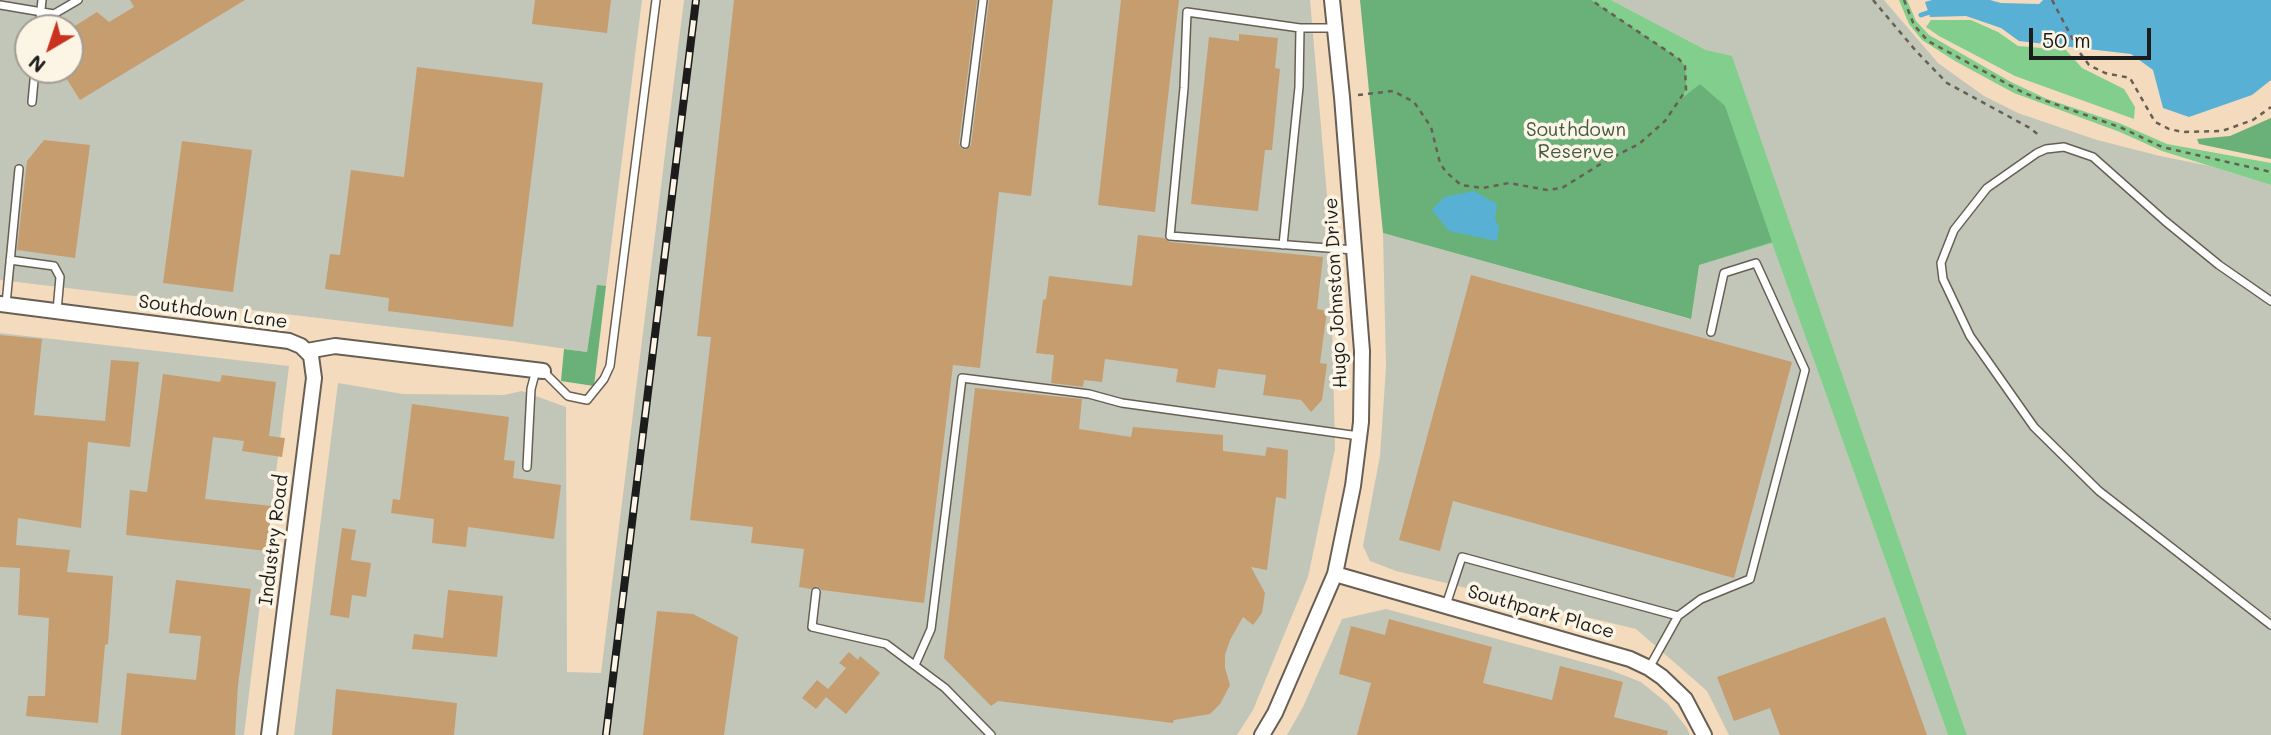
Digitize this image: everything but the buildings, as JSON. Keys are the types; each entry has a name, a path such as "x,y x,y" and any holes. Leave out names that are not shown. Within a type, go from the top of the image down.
{"street":[{"name":"Hugo Johnston Drive","path":"1262,735 1275,713 1335,574 1353,486 1359,436 1363,351 1332,0"},
{"name":"Southdown Lane","path":"3,304 289,341 307,351 335,346 540,371"},
{"name":"Industry Road","path":"269,735 314,378 314,365 307,351"},
{"name":"Southpark Place","path":"1335,574 1607,651 1649,667 1685,699 1703,735"}],"lane":[{"path":"41,14 42,0"},
{"path":"0,5 54,14 78,0"},
{"path":"527,467 531,389 540,371 568,396 587,400 604,379 610,366 656,0"},
{"path":"965,144 983,0"},
{"path":"1335,28 1300,28 1187,12 1184,88 1170,236 1355,250"},
{"path":"1283,245 1299,87 1300,28"},
{"path":"32,102 34,84"},
{"path":"2271,301 2219,265 2093,157 2064,147 2046,149 2026,159 1987,188 1954,230 1941,263 1943,279 1970,336 2034,427 2099,491 2271,625"},
{"path":"3,304 19,169"},
{"path":"10,260 54,266 60,277 57,311"},
{"path":"1649,667 1678,616 1701,599 1749,579 1805,370 1756,263 1724,273 1711,332"},
{"path":"915,665 931,629 962,378 1089,394 1122,403 1359,436"},
{"path":"1446,605 1462,557 1678,616"},
{"path":"816,593 812,627 886,644 945,688 991,735"}],"path":[{"path":"1369,93 1393,91 1414,102 1431,127 1440,163 1461,185 1483,188 1509,183 1547,190 1562,188 1639,144 1665,121 1686,90 1685,66 1679,59 1591,0"},
{"path":"1873,0 1907,42 1947,83 2030,128 2055,148"},
{"path":"1904,0 1914,25 1928,41 2024,93 2122,128 2162,147 2271,172"},
{"path":"2052,0 2080,53 2090,65 2130,78 2155,122 2169,129 2183,132 2222,131 2253,120 2271,107"}],"shaded area":[{"path":"0,0 642,0 606,286 597,286 587,352 0,280"},
{"path":"684,0 1310,0 1330,230 1335,449 1308,577 1253,710 1237,735 294,735 338,383 403,394 504,395 522,391 566,407 567,672 601,673"},
{"path":"1611,0 1884,0 1938,63 1984,96 2018,113 2097,140 2210,166 2271,185 2271,735 1967,735 1732,57 1706,50"},
{"path":"1383,233 1690,319 1699,265 1772,242 1948,735 1729,735 1707,691 1636,629 1396,571 1370,561 1363,546 1380,456 1386,367"},
{"path":"0,333 289,366 244,735 0,735"},
{"path":"1386,609 1605,668 1641,682 1668,704 1690,735 1287,735 1303,707 1342,619"}],"green space":[{"name":"Southdown Reserve","path":"1360,0 1611,0 1706,50 1732,56 1967,735 1948,735 1772,243 1699,265 1691,319"},
{"name":"Southdown Reserve","path":"1360,0 1591,0 1679,59 1685,66 1686,81 1686,90 1680,100 1700,84 1725,106 1772,242 1699,265 1691,319 1383,233"},
{"path":"1899,0 1907,0 1916,21 1929,35 2011,82 2047,99 2119,123 2167,144 2271,163 2271,185 2162,151 2120,132 2014,93 1922,40 1909,24"},
{"path":"1931,20 1971,20 1998,32 2018,46 2066,50 2082,68 2124,89 2135,107 2134,119 2015,76 1939,36 1926,27"},
{"path":"2271,118 2271,159 2199,144 2197,139 2230,136"},
{"path":"597,285 606,286 594,386 561,381 564,349 587,352"}],"water":[{"path":"1990,0 2039,4 2043,0 2271,0 2271,80 2252,95 2189,117 2163,108 2153,70 2131,54 2019,41 2001,28 1966,16 1930,17 1925,2"},
{"path":"1474,191 1497,204 1497,241 1449,231 1432,210 1444,197"}],"waterway":[{"path":"1921,15 1936,10"}],"railway":[{"path":"606,735 696,0"}]}
